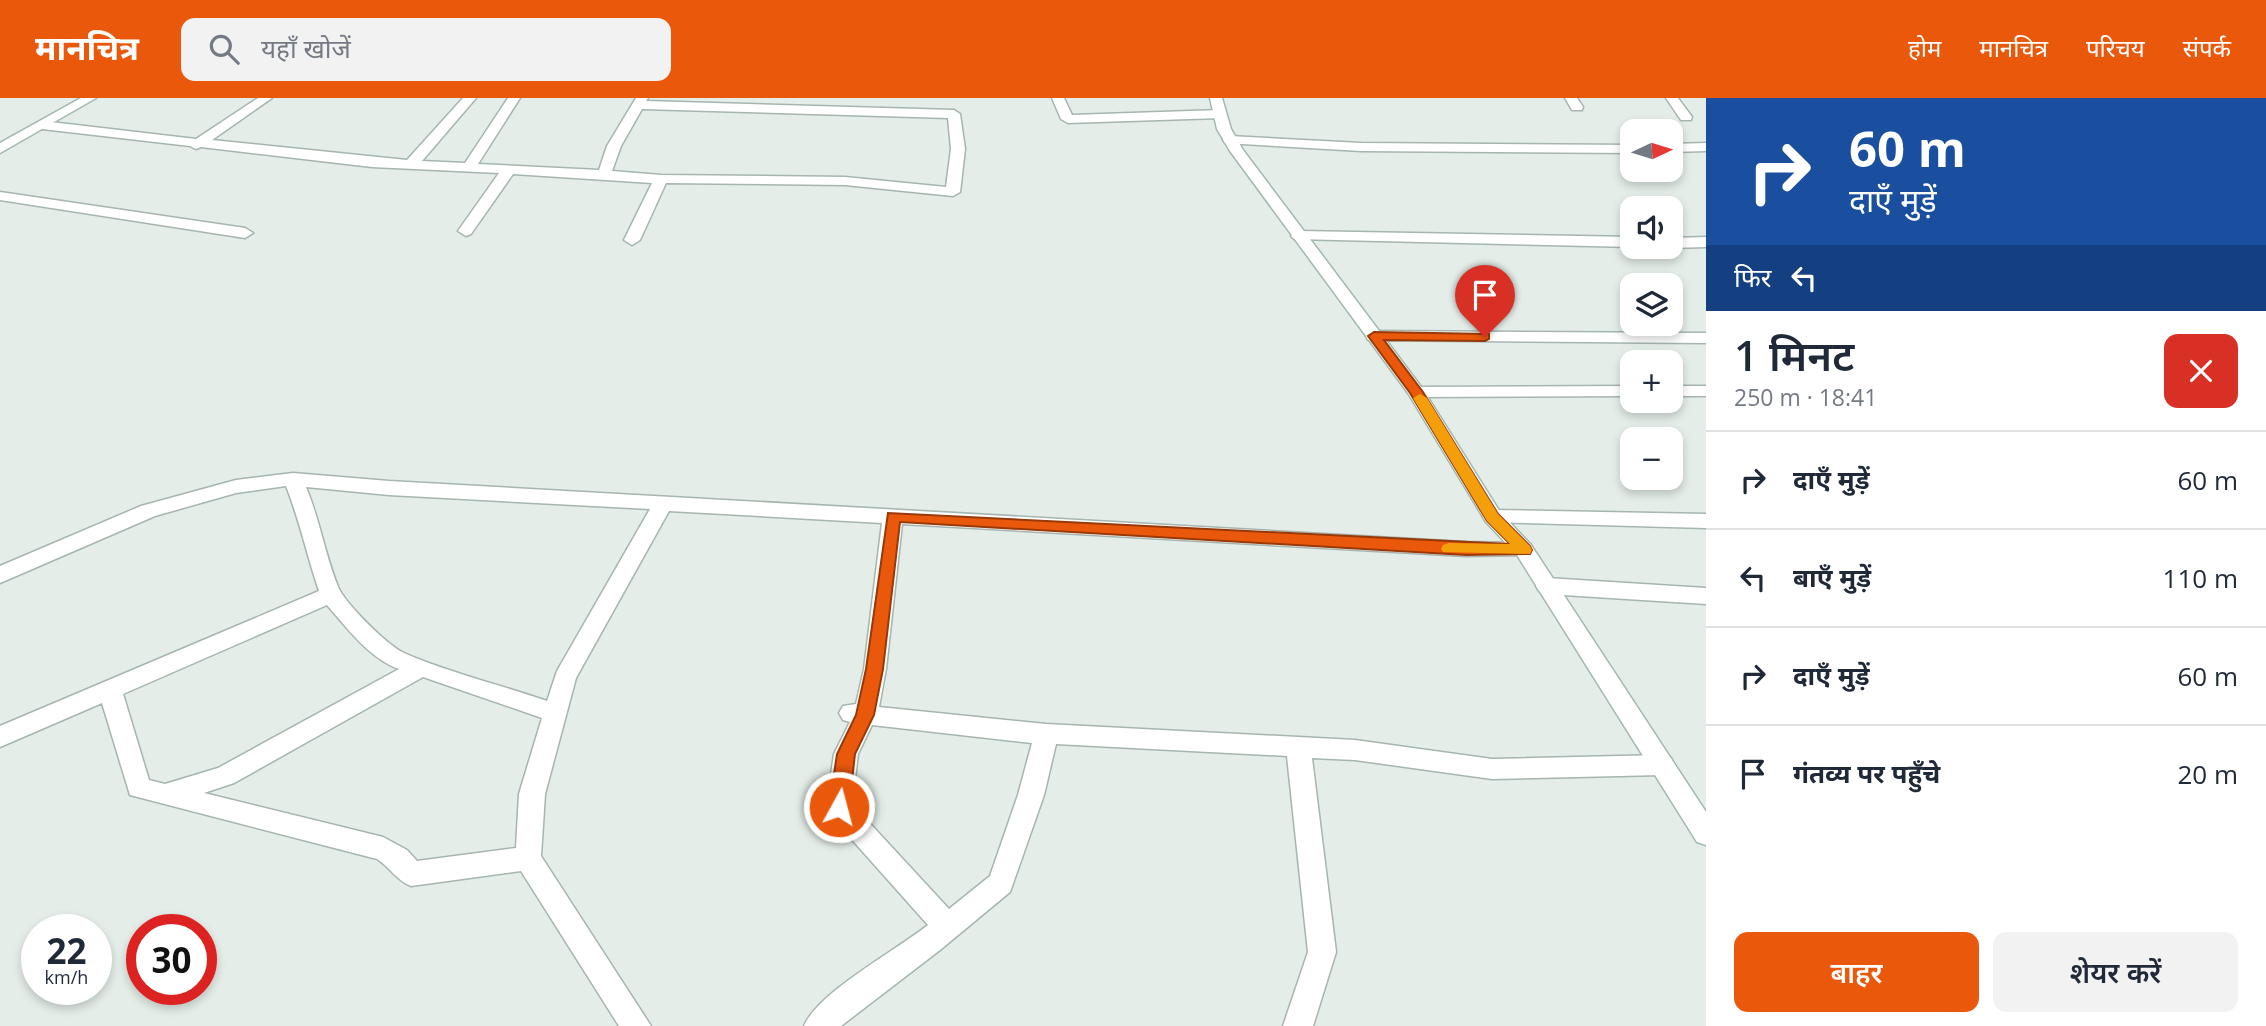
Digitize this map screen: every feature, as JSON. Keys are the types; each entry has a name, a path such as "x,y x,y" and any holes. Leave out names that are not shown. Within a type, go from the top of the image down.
{"street":[{"path":"0,149 90,98"},
{"path":"196,145 266,98"},
{"path":"410,166 470,98"},
{"path":"468,169 513,98"},
{"path":"1058,98 1068,119 1107,114 1182,116 1218,106 1230,140 1416,392 1493,517 1524,550 1706,834"},
{"path":"1672,98 1686,117"},
{"path":"42,125 196,145 410,166 661,179 845,181 953,192 958,149 954,114 875,104 640,101 614,146 604,175"},
{"path":"1230,140 1361,147 1620,149"},
{"path":"1684,148 1706,147"},
{"path":"466,231 508,170"},
{"path":"632,240 661,179"},
{"path":"0,195 245,233"},
{"path":"1299,236 1620,242"},
{"path":"1683,243 1706,242"},
{"path":"1374,336 1706,338"},
{"path":"1416,392 1620,391"},
{"path":"1683,391 1706,391"},
{"path":"0,575 148,511 236,486 293,479 389,488 663,504 1466,550 1524,550"},
{"path":"293,479 309,518 318,559 331,595 357,625 393,658 555,713"},
{"path":"636,1026 528,858 532,794 565,677 663,504"},
{"path":"893,517 875,669 846,754 839,807 947,927"},
{"path":"1493,517 1706,521"},
{"path":"1547,586 1706,596"},
{"path":"0,737 331,595"},
{"path":"165,795 225,776 420,668"},
{"path":"110,690 139,788 383,849 398,858 411,874 528,858"},
{"path":"858,714 1046,734 1355,750 1492,769 1662,765"},
{"path":"819,1026 1001,883 1031,795 1046,734"},
{"path":"1297,1026 1322,952 1298,747"}],"slow traffic":[{"path":"1420,398 1493,517 1524,550 1449,549"}],"route":[{"path":"839,807 846,754 865,715 875,669 893,517 1466,550 1524,550 1493,517 1416,392 1374,336 1485,337"}]}
